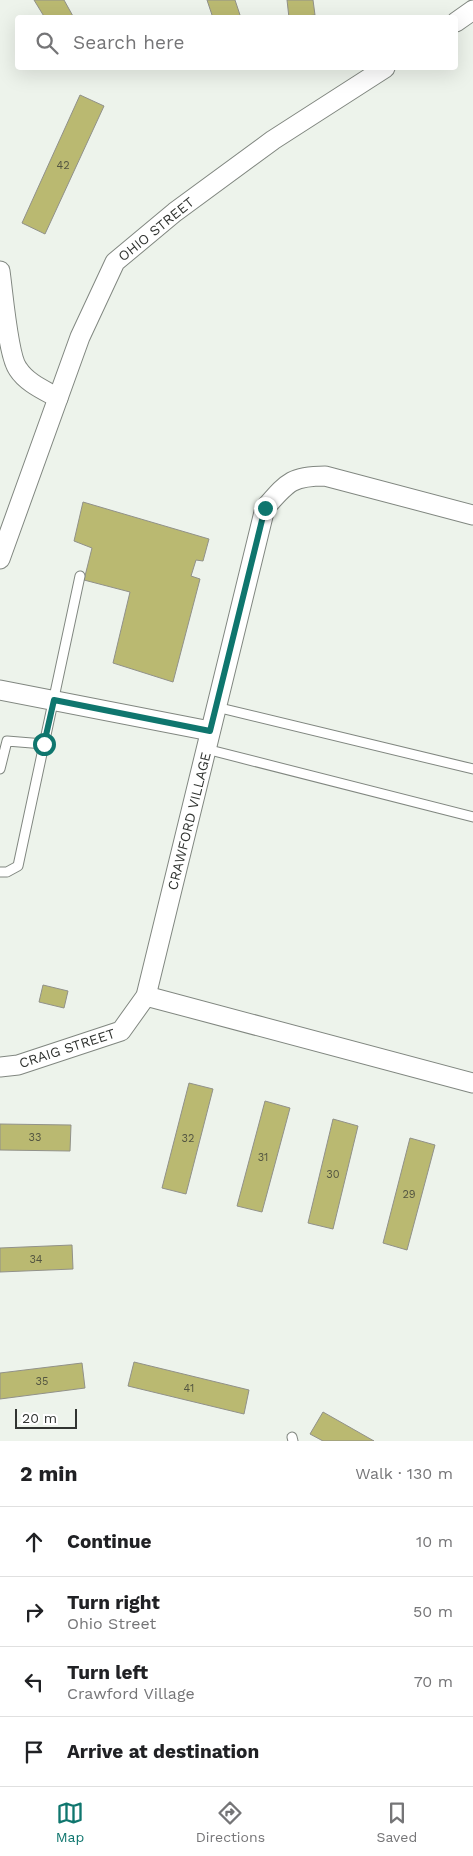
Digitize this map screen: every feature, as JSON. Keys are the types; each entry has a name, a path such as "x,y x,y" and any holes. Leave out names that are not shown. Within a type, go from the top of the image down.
{"street":[{"path":"458,21 473,10"},
{"name":"OHIO STREET","path":"0,559 80,337 115,262 175,212 273,140 382,70"},
{"path":"0,271 16,368 27,380 58,398"},
{"name":"CRAWFORD VILLAGE","path":"146,996 265,508 285,485 305,476 326,476 473,515"},
{"path":"0,690 54,700 208,740"},
{"path":"146,996 473,1083"},
{"name":"CRAIG STREET","path":"0,1067 18,1064 121,1031 146,996"}],"lane":[{"path":"0,872 7,872 18,866 80,576"},
{"path":"216,707 473,769"},
{"path":"208,740 473,817"},
{"path":"0,769 7,741 44,744"}],"building":[{"path":"34,0 64,0 72,15 43,15"},
{"path":"207,0 235,0 240,15 212,15"},
{"path":"287,0 313,0 315,15 289,15"},
{"path":"80,95 104,106 45,234 22,223"},
{"path":"83,502 209,539 203,561 196,560 191,576 200,579 173,682 113,663 130,592 84,580 92,548 74,541"},
{"path":"43,985 68,991 64,1008 39,1002"},
{"path":"189,1083 213,1089 186,1194 162,1188"},
{"path":"265,1101 290,1108 262,1212 237,1206"},
{"path":"333,1119 358,1126 333,1229 308,1223"},
{"path":"0,1124 71,1125 70,1151 0,1150"},
{"path":"410,1138 435,1145 407,1250 383,1243"},
{"path":"72,1245 73,1269 0,1272 0,1248"},
{"path":"134,1362 249,1390 244,1414 128,1386"},
{"path":"82,1363 85,1388 0,1399 0,1373"},
{"path":"323,1412 374,1441 323,1441 310,1434"}],"route":[{"path":"44,744 54,700 210,731 265,508"}]}
